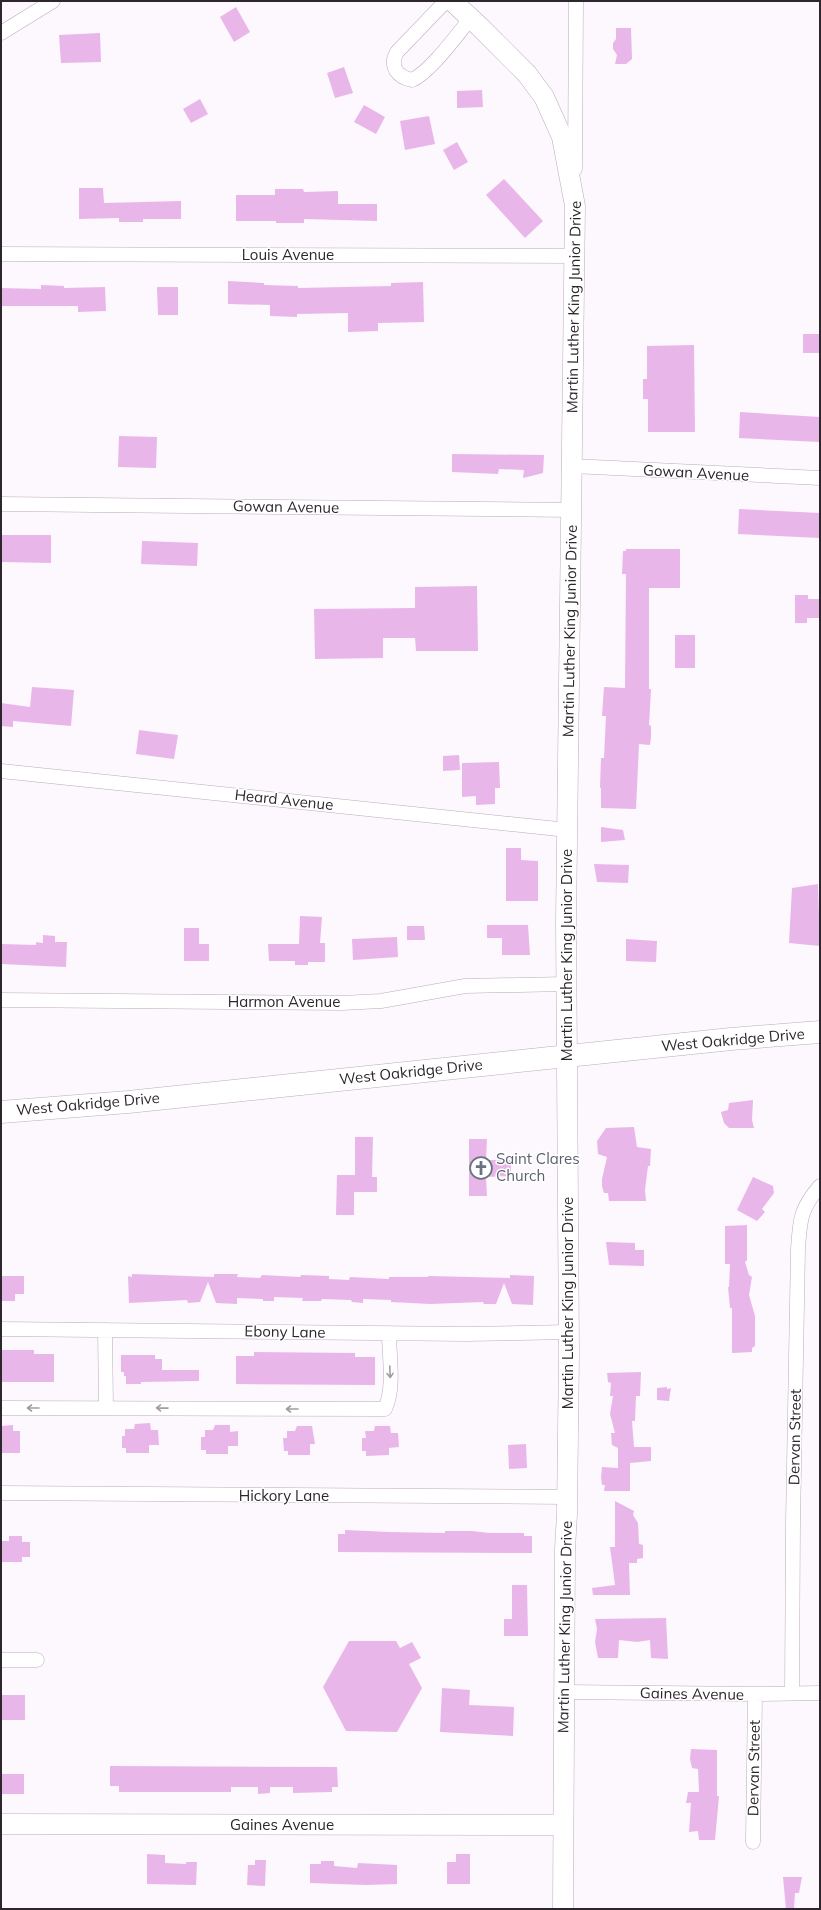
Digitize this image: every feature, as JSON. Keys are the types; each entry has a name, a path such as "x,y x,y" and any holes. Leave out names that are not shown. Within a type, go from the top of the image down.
{"main road":[{"name":"West Oakridge Drive","path":"1,1112 128,1102 731,1039 820,1032"}],"street":[{"path":"1,33 53,1"},
{"path":"446,1 393,59 395,70 402,76 412,80 417,78 430,66 470,19"},
{"path":"452,1 528,74 544,97 562,137 575,206"},
{"name":"Martin Luther King Junior Drive","path":"563,1909 565,1549 569,1332 566,984 576,1"},
{"name":"Louis Avenue","path":"1,254 574,256"},
{"name":"Gowan Avenue","path":"572,466 820,478"},
{"name":"Gowan Avenue","path":"1,504 571,510"},
{"name":"Heard Avenue","path":"1,771 568,830"},
{"name":"Harmon Avenue","path":"1,1000 381,1001 465,986 566,984"},
{"name":"Dervan Street","path":"792,1693 793,1515 798,1249 801,1218 811,1197 820,1186"},
{"name":"Ebony Lane","path":"1,1328 466,1334 569,1332"},
{"path":"105,1330 106,1408"},
{"path":"1,1408 385,1409 388,1401 390,1386 389,1333"},
{"name":"Hickory Lane","path":"1,1493 567,1497"},
{"path":"1,1660 37,1660"},
{"name":"Gaines Avenue","path":"564,1692 755,1694 820,1693"},
{"name":"Dervan Street","path":"753,1842 755,1694"},
{"name":"Gaines Avenue","path":"1,1824 563,1825"}],"building":[{"path":"236,7 250,32 234,42 220,17"},
{"path":"616,28 631,28 632,59 626,64 615,64 617,55 613,49 613,43 616,39"},
{"path":"100,33 101,62 61,63 59,35"},
{"path":"344,67 353,93 335,98 327,73"},
{"path":"482,90 483,107 457,108 457,91"},
{"path":"200,99 208,114 191,123 183,109"},
{"path":"364,105 385,117 376,134 354,122"},
{"path":"429,116 435,144 405,150 400,121"},
{"path":"457,142 468,162 454,170 443,150"},
{"path":"504,179 543,221 525,238 486,195"},
{"path":"79,188 103,188 104,203 181,201 181,219 143,219 143,222 119,222 119,218 79,219"},
{"path":"275,189 303,189 304,192 338,191 338,204 377,204 377,221 304,219 304,223 276,223 276,221 236,221 236,195 275,195"},
{"path":"228,281 264,283 264,285 298,286 298,288 391,286 391,283 423,282 424,322 378,323 378,331 348,332 348,313 297,314 297,317 270,316 270,305 228,304"},
{"path":"41,285 64,286 64,288 105,287 106,311 78,312 78,306 1,306 1,288 41,289"},
{"path":"157,287 178,287 178,315 158,315"},
{"path":"803,334 820,334 820,353 803,353"},
{"path":"694,345 695,432 648,432 648,399 643,399 643,379 647,379 647,346"},
{"path":"740,412 820,417 820,442 739,438"},
{"path":"119,436 157,437 156,468 118,467"},
{"path":"452,454 544,455 543,473 523,478 524,470 499,469 498,474 452,472"},
{"path":"739,509 820,513 820,538 738,534"},
{"path":"1,535 51,535 51,563 1,562"},
{"path":"142,541 198,543 197,566 141,564"},
{"path":"626,549 680,549 680,588 649,588 649,689 651,689 649,725 651,726 651,737 650,745 639,744 636,809 601,808 601,758 604,758 606,716 602,716 604,687 625,688 626,574 622,574 623,551 626,551"},
{"path":"477,586 478,651 416,651 415,638 383,638 383,658 315,659 314,609 415,608 415,587"},
{"path":"795,595 808,595 808,599 820,599 820,618 807,618 807,623 795,623"},
{"path":"675,635 695,635 695,668 675,668"},
{"path":"32,687 74,690 71,726 13,721 13,727 1,726 1,703 30,707"},
{"path":"139,730 178,735 174,759 136,754"},
{"path":"459,755 460,770 443,771 443,756"},
{"path":"499,762 500,788 495,788 495,804 476,805 476,796 462,797 462,763"},
{"path":"601,827 623,830 625,840 601,842"},
{"path":"506,848 521,848 521,860 538,861 538,901 506,901"},
{"path":"594,864 629,865 628,883 597,882"},
{"path":"818,884 820,946 789,943 792,888"},
{"path":"300,916 322,917 320,943 325,943 325,962 308,962 308,965 295,965 295,961 269,961 268,944 299,944"},
{"path":"487,925 528,925 530,955 502,955 502,938 487,938"},
{"path":"407,926 424,926 425,940 407,940"},
{"path":"184,928 199,928 199,944 209,944 209,961 184,961"},
{"path":"43,935 55,936 55,942 67,942 66,967 1,964 1,944 36,945 36,942 43,943"},
{"path":"397,937 398,957 353,960 352,939"},
{"path":"626,939 657,941 656,962 626,961"},
{"path":"753,1100 752,1120 754,1128 729,1128 724,1123 721,1112 728,1110 729,1103"},
{"path":"634,1127 637,1147 651,1149 650,1166 648,1166 645,1190 646,1201 609,1201 608,1193 604,1193 602,1186 607,1157 598,1154 597,1141 606,1128"},
{"path":"355,1137 373,1137 372,1177 377,1177 377,1192 354,1192 354,1215 336,1215 337,1175 355,1175"},
{"path":"469,1139 487,1139 486,1160 511,1160 511,1176 486,1177 487,1196 469,1196"},
{"path":"753,1177 773,1186 774,1193 762,1209 765,1212 757,1221 737,1210"},
{"path":"747,1225 747,1260 745,1262 749,1275 752,1277 749,1295 755,1316 755,1346 752,1348 752,1352 732,1353 732,1308 730,1308 728,1287 730,1264 725,1264 725,1226"},
{"path":"606,1242 635,1243 635,1250 644,1250 644,1266 609,1265"},
{"path":"132,1274 214,1277 214,1274 238,1274 237,1277 260,1278 262,1275 300,1277 301,1275 329,1276 329,1279 349,1280 350,1277 389,1279 389,1277 428,1276 510,1278 510,1275 534,1276 533,1305 512,1304 504,1283 496,1304 484,1304 483,1302 430,1304 363,1299 363,1303 352,1302 351,1300 322,1299 321,1301 302,1301 303,1298 274,1297 274,1301 237,1298 237,1304 216,1303 208,1282 200,1302 188,1303 187,1300 129,1303 128,1276 132,1277"},
{"path":"1,1276 24,1276 24,1294 15,1294 15,1301 1,1301"},
{"path":"1,1350 34,1350 34,1354 54,1354 54,1382 1,1382"},
{"path":"254,1352 355,1353 355,1357 375,1357 375,1385 236,1384 236,1356 254,1356"},
{"path":"121,1355 155,1355 155,1359 162,1359 162,1370 199,1370 199,1381 141,1382 141,1384 126,1384 126,1376 124,1376 124,1372 121,1372"},
{"path":"641,1372 640,1396 636,1396 635,1421 632,1421 634,1447 651,1447 651,1461 630,1463 630,1491 604,1491 605,1485 602,1485 601,1477 602,1467 618,1468 618,1448 612,1445 611,1433 615,1433 610,1414 613,1396 610,1396 611,1383 608,1382 607,1373"},
{"path":"667,1387 667,1389 671,1388 669,1401 657,1400 657,1388"},
{"path":"150,1423 151,1430 158,1430 159,1445 149,1445 149,1453 126,1453 126,1448 122,1448 122,1436 125,1436 125,1429 134,1429 135,1424"},
{"path":"13,1425 13,1431 20,1431 20,1453 1,1453 1,1426"},
{"path":"215,1425 230,1425 230,1432 238,1431 238,1446 228,1446 228,1454 206,1454 206,1450 201,1450 201,1437 205,1437 205,1430 213,1430"},
{"path":"297,1426 312,1426 315,1444 310,1444 310,1455 288,1455 288,1451 284,1451 283,1438 287,1438 287,1431 295,1431"},
{"path":"375,1426 390,1426 391,1433 398,1433 399,1447 389,1448 389,1455 366,1456 366,1451 362,1451 362,1438 366,1438 365,1431 374,1431"},
{"path":"526,1444 527,1468 509,1469 508,1445"},
{"path":"615,1501 634,1511 633,1515 638,1523 639,1544 643,1545 643,1558 637,1559 637,1563 629,1563 630,1595 593,1595 592,1588 615,1585 610,1547 615,1547"},
{"path":"345,1530 445,1533 445,1531 472,1531 489,1533 524,1533 524,1536 532,1536 532,1553 338,1552 338,1534 345,1534"},
{"path":"9,1536 22,1536 22,1542 30,1542 30,1557 22,1557 22,1562 1,1562 1,1541 9,1541"},
{"path":"512,1585 527,1585 528,1636 504,1636 504,1619 512,1619"},
{"path":"666,1618 668,1659 651,1658 650,1640 637,1642 619,1640 618,1658 598,1658 595,1642 597,1629 595,1619"},
{"path":"349,1641 396,1641 400,1648 412,1642 421,1658 409,1664 422,1688 397,1732 346,1731 323,1687"},
{"path":"442,1688 470,1690 469,1705 514,1707 513,1736 440,1732"},
{"path":"1,1695 25,1695 25,1720 1,1720"},
{"path":"691,1749 717,1750 717,1796 719,1796 715,1840 699,1840 698,1831 689,1832 691,1803 686,1803 688,1792 699,1792 698,1769 692,1768 690,1759"},
{"path":"110,1766 337,1767 338,1787 332,1787 332,1792 293,1793 293,1787 270,1787 270,1793 258,1794 258,1787 231,1787 231,1792 119,1792 119,1786 110,1786"},
{"path":"1,1774 24,1774 24,1794 1,1794"},
{"path":"147,1854 165,1855 165,1863 186,1864 186,1862 197,1862 196,1885 147,1884"},
{"path":"456,1854 470,1854 470,1884 447,1884 447,1862 456,1862"},
{"path":"255,1860 266,1860 265,1886 247,1885 248,1865 255,1865"},
{"path":"321,1861 334,1861 334,1866 357,1868 358,1863 397,1865 397,1884 366,1885 310,1883 310,1864 321,1864"},
{"path":"783,1877 802,1877 799,1893 795,1893 794,1909 786,1909"}],"place":[{"name":"Saint Clares Church","path":"481,1168"}]}
